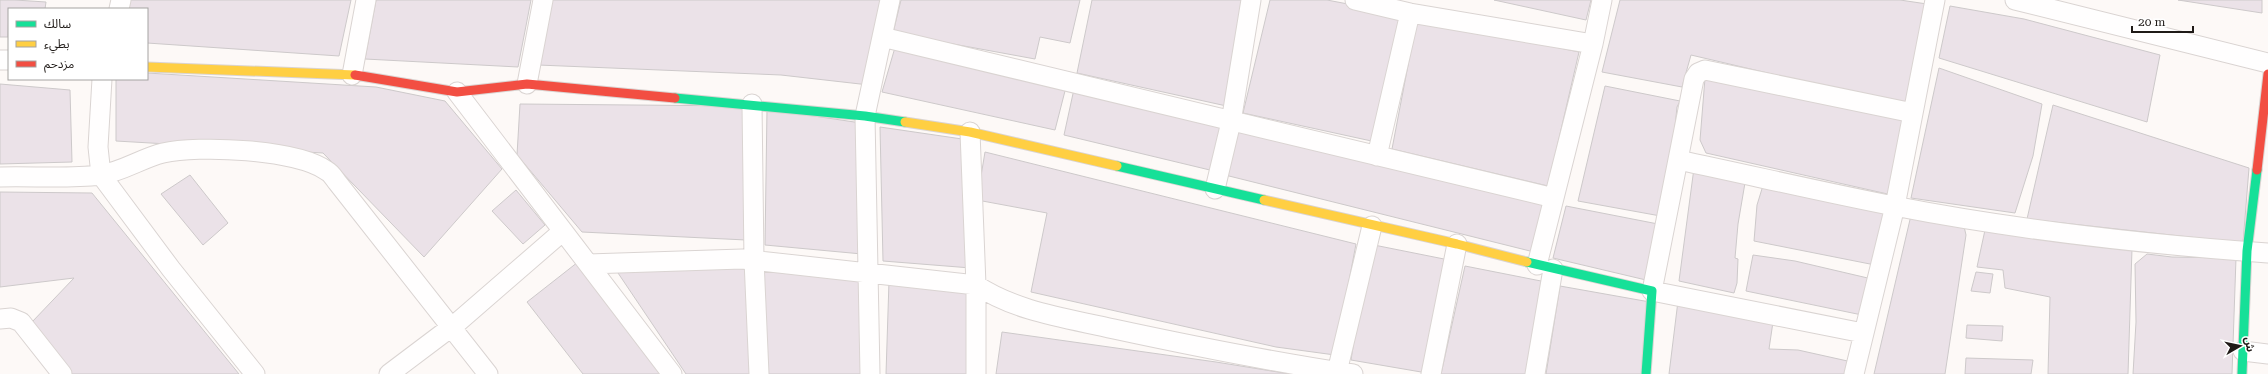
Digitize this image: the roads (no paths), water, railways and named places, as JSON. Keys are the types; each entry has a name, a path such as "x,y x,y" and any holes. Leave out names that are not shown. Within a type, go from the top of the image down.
{"street":[{"path":"352,75 366,0"},
{"path":"527,84 543,0"},
{"path":"870,374 866,116 890,0"},
{"path":"1215,189 1231,122 1251,0"},
{"path":"1355,0 1410,14 1593,44"},
{"path":"1535,374 1545,267 1554,198 1593,44 1602,0"},
{"path":"1854,374 1895,206 1936,0"},
{"path":"2015,0 2268,62"},
{"path":"1377,156 1410,14"},
{"path":"882,37 1231,122 1554,198"},
{"path":"148,67 352,75 457,92 527,84 752,104 866,116 970,132 1372,226 1457,244 1545,267 1652,291 1863,334"},
{"path":"1646,374 1652,291 1694,79 1698,73 1705,70 1913,113"},
{"path":"2242,374 2247,251 2268,74"},
{"path":"102,80 98,147 101,175 171,269 255,374"},
{"path":"457,92 672,374"},
{"path":"752,104 754,260 759,374"},
{"path":"970,132 976,285 976,374"},
{"path":"0,177 101,175 161,153 182,149 218,149 280,155 312,164 327,171 337,182 488,374"},
{"path":"1678,160 1895,206 2056,232 2141,243 2268,253"},
{"path":"588,264 754,260 976,285 993,297 1022,309 1167,341 1345,373 1372,226"},
{"path":"389,374 450,327 563,231"},
{"path":"1431,374 1457,244"},
{"path":"0,319 11,318 21,322 62,374"},
{"path":"2243,351 2268,354"}]}
